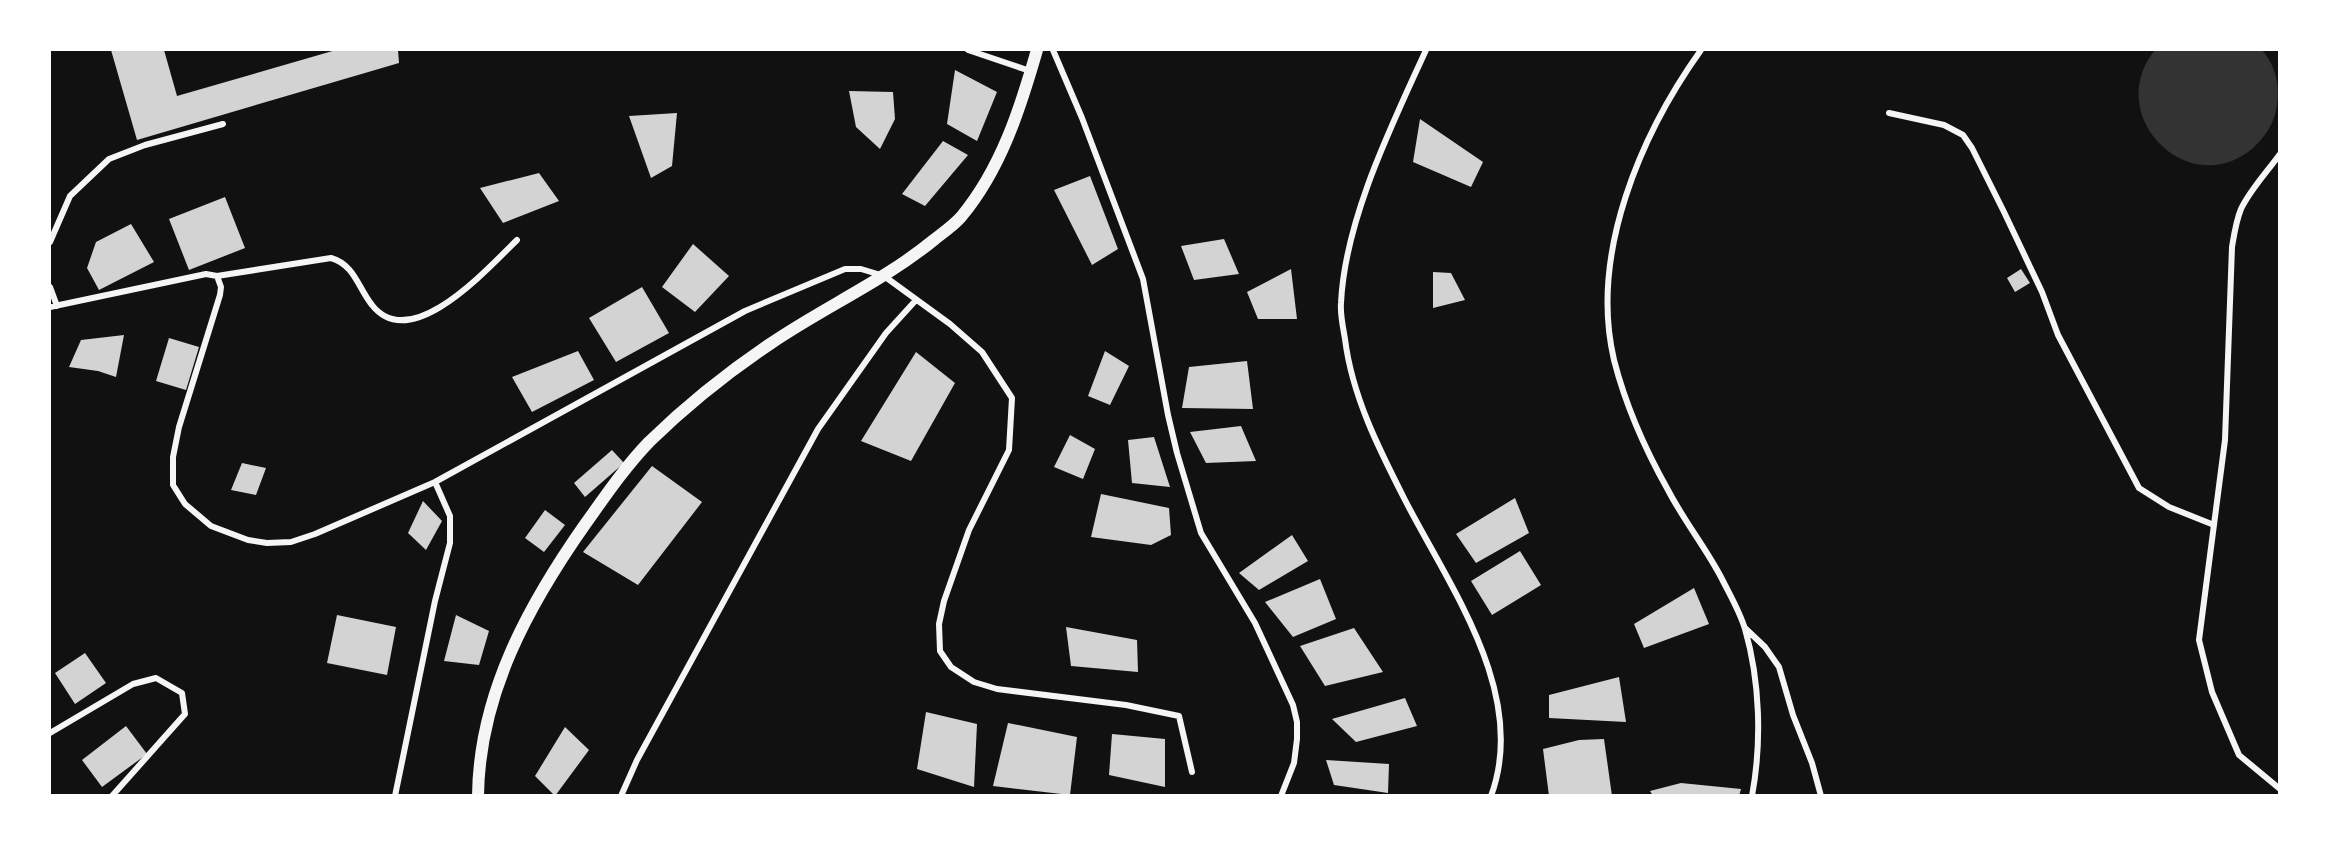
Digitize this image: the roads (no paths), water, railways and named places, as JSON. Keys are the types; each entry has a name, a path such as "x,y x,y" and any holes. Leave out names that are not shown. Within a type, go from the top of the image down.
{"main road":[{"path":"478,795 482,751 489,715 504,666 528,614 552,573 618,478 648,444 707,390 771,343 884,276 922,250 959,219 976,197 996,164 1018,113 1037,50"}],"street":[{"path":"968,50 1031,71"},
{"path":"1053,50 1082,118 1143,279 1168,416 1201,533 1255,623 1280,672 1293,705 1297,722 1294,763 1281,795"},
{"path":"1426,50 1383,147 1365,196 1350,246 1341,304 1347,357 1365,417 1405,501 1462,604 1484,657 1496,700 1502,745 1497,780 1491,795"},
{"path":"1701,50 1681,78 1648,140 1628,188 1615,235 1608,309 1614,358 1626,400 1667,489 1722,578 1744,628 1756,690 1758,744 1752,795"},
{"path":"1889,113 1944,125 1963,135 1972,148 2042,292 2058,335 2139,488 2169,507 2214,525"},
{"path":"50,242 70,196 109,159 145,145 223,124"},
{"path":"2280,154 2245,203 2236,225 2232,247 2224,440 2199,640 2212,692 2239,755 2280,789"},
{"path":"50,287 53,306 206,274 217,276 331,258 346,266 372,306 396,322 437,309 468,287 517,240"},
{"path":"217,276 220,287 215,316 179,427 173,457 173,485 184,504 211,526 248,540 267,543 291,542 340,524 435,482 745,311 845,270 861,269 884,276 950,324 982,352 1012,398 1009,450 969,530 944,601 939,624 939,641 943,658 961,674 990,688 1126,705 1179,716 1192,772"},
{"path":"621,795 637,760 818,429 886,333 916,300"},
{"path":"395,795 435,601 450,543 450,516 435,482"},
{"path":"1744,628 1765,646 1779,667 1821,795"},
{"path":"50,733 133,684 156,678 182,693 185,714 112,795"}]}
